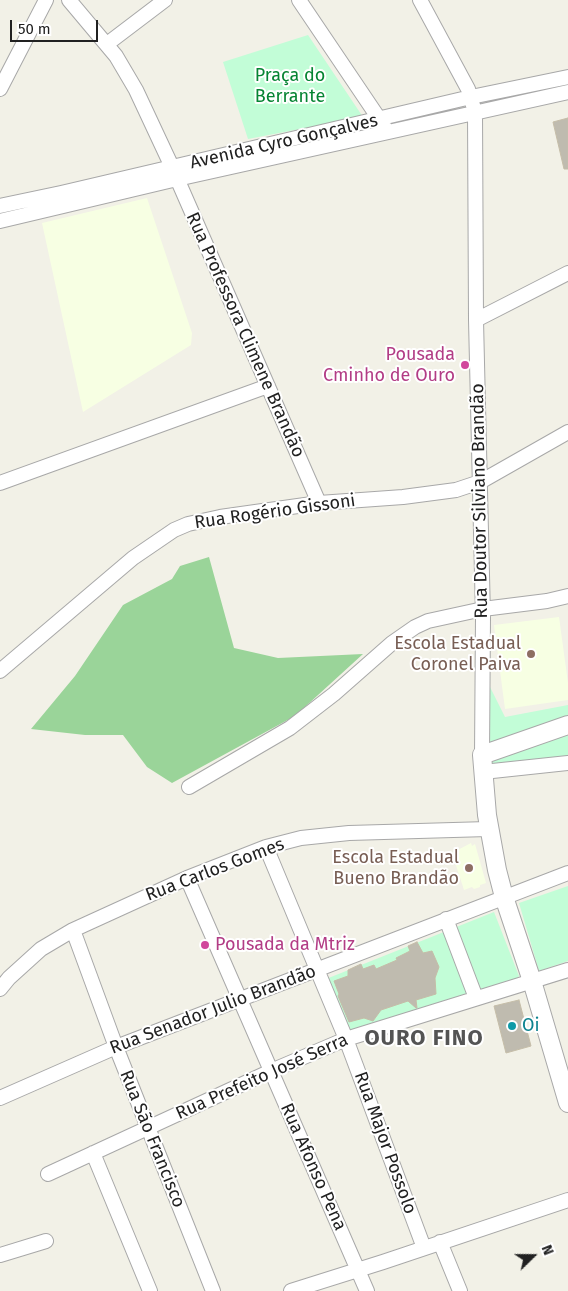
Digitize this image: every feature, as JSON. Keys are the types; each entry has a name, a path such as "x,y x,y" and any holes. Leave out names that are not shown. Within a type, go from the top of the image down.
{"street":[{"path":"0,89 46,0"},
{"name":"Rua Professora Climene Brandão","path":"69,0 107,44 129,77 175,173 319,503"},
{"path":"107,44 165,0"},
{"path":"299,0 388,133"},
{"name":"Rua Doutor Silviano Brandão","path":"420,0 471,97 475,112 476,320 483,609 483,764 488,829 504,897 532,981 568,1103"},
{"name":"Avenida Cyro Gonçalves","path":"0,221 63,199 175,173 471,97 568,77"},
{"name":"Avenida Cyro Gonçalves","path":"175,173 388,133 568,92"},
{"name":"Avenida Cyro Gonçalves","path":"0,206 63,199"},
{"path":"476,320 568,273"},
{"path":"0,483 268,386"},
{"name":"Rua Rogério Gissoni","path":"0,671 133,558 174,530 188,524 220,517 319,503 441,493 480,482 568,432"},
{"path":"189,787 290,728 334,694 398,638 415,627 428,621 483,609 546,602 568,596"},
{"path":"483,764 568,725"},
{"path":"483,764 568,762"},
{"name":"Rua Carlos Gomes","path":"0,989 41,949 73,930 187,878 266,847 301,838 349,833 488,829"},
{"name":"Rua Major Possolo","path":"266,847 346,1039 424,1248"},
{"name":"Rua Senador Julio Brandão","path":"0,1098 116,1047 568,873"},
{"name":"Rua Afonso Pena","path":"187,878 367,1291"},
{"path":"446,919 476,998"},
{"name":"Rua São Francisco","path":"73,930 116,1047 213,1291"},
{"name":"Rua Prefeito José Serra","path":"48,1174 271,1071 346,1039 568,970"},
{"path":"93,1153 150,1291"},
{"path":"291,1291 568,1200"},
{"path":"0,1255 46,1241"},
{"path":"440,1242 460,1291"}],"shaded area":[{"path":"147,198 192,333 191,345 83,412 42,223"},
{"name":"Escola Estadual Coronel Paiva","path":"559,617 568,683 568,700 505,709 494,625"},
{"name":"Escola Estadual Bueno Brandão","path":"471,843 472,846 475,844 486,883 474,889 472,887 464,890 452,853"}],"green space":[{"name":"Praça do Berrante","path":"308,35 363,117 248,139 223,62"},
{"path":"209,557 234,648 278,658 363,654 295,716 172,783 147,767 123,735 85,735 31,729 75,676 123,605 172,579 180,566"},
{"path":"489,685 505,717 568,705 568,758 488,765"},
{"path":"568,886 568,961 539,971 519,903"},
{"path":"494,912 519,976 515,981 349,1035 326,979"}],"building":[{"path":"568,118 568,169 564,169 553,122"},
{"path":"417,942 423,953 432,951 439,967 435,978 436,994 416,1000 417,1008 408,1001 381,1010 373,1021 364,1018 349,1022 334,981 348,976 348,970 361,964 363,969 374,965 376,969 397,960 396,958 410,951 408,946"},
{"name":"Oi","path":"519,1000 531,1046 506,1053 494,1006"}],"place":[{"name":"Pousada Cminho de Ouro","path":"465,365"},
{"name":"Escola Estadual Coronel Paiva","path":"531,654"},
{"name":"Escola Estadual Bueno Brandão","path":"469,868"},
{"name":"Pousada da Mtriz","path":"205,945"},
{"name":"Oi","path":"512,1026"}],"district":[{"name":"OURO FINO","path":"424,1039"}]}
